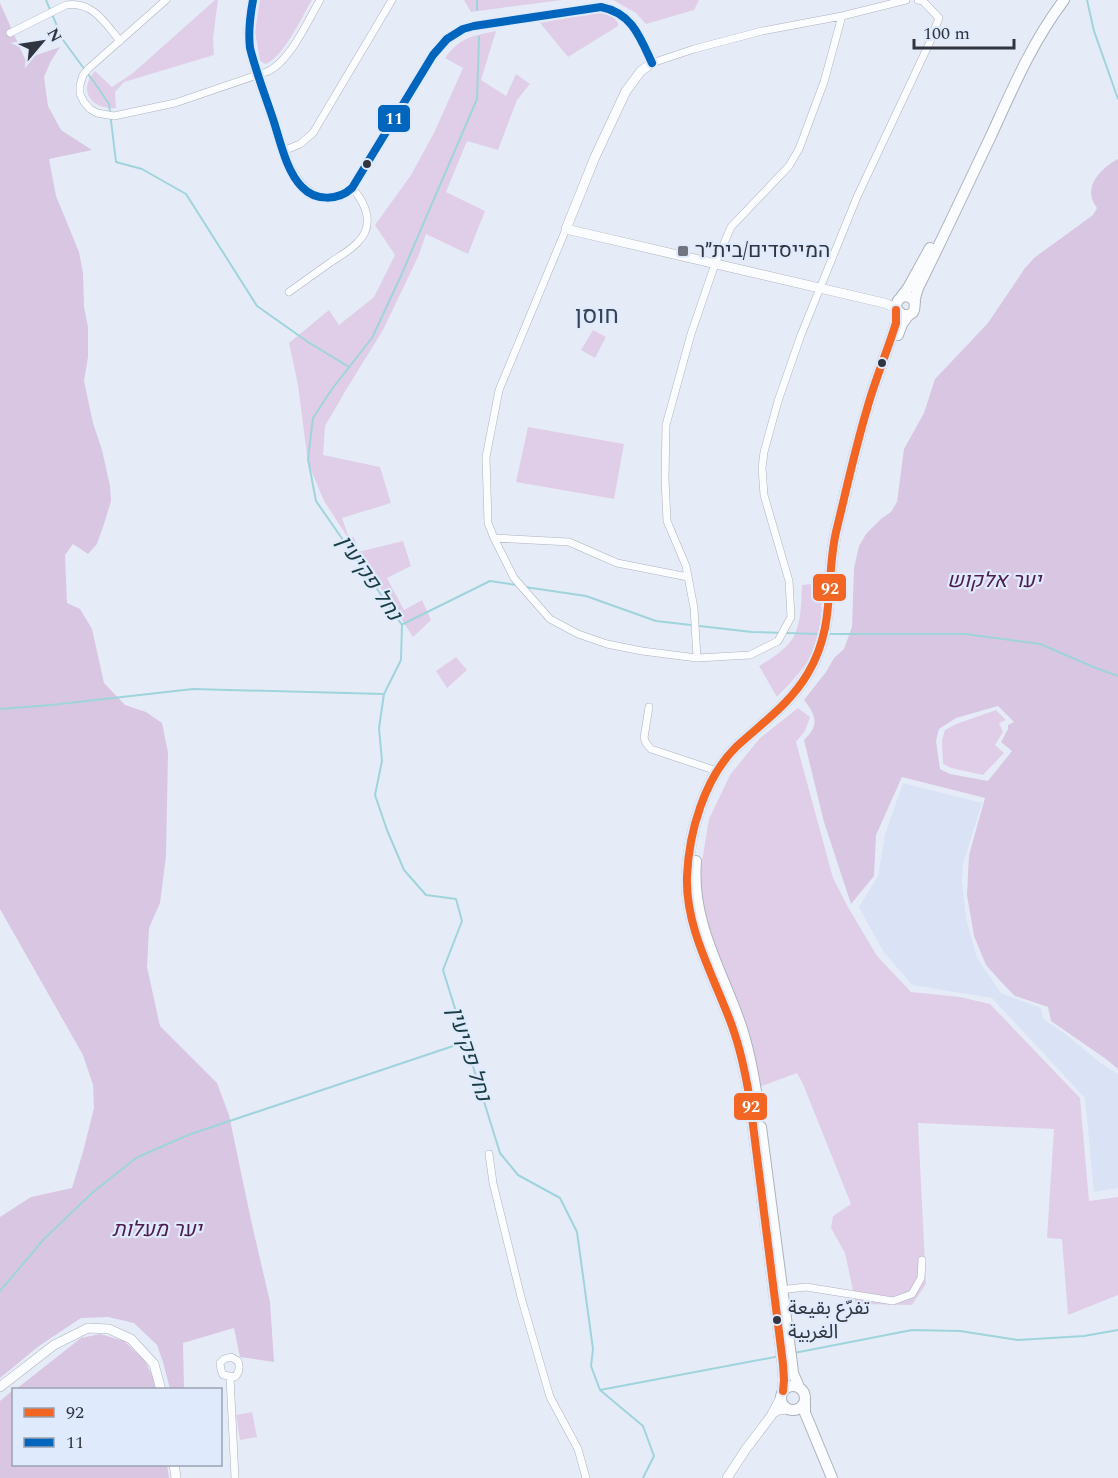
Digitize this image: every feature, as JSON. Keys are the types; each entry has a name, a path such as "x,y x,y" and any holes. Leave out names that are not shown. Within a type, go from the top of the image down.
{"main road":[{"path":"825,1478 797,1414 783,1404 783,1364 752,1113 744,1066 732,1024 699,943 691,916 687,878 692,839 706,795 717,771 735,748 795,693 808,674 819,651 828,615 836,532 866,410 896,323 898,304 945,222 1018,63 1057,0"},
{"path":"832,1478 805,1413 805,1394 793,1373 751,1063 740,1022 701,924 696,898 696,853 702,824 724,772 745,746 790,707 815,673 825,651 834,616 839,547 868,423 899,331 904,321 915,309 918,288 958,208 1022,69 1040,35 1064,0"},
{"path":"898,304 908,296 915,302"},
{"path":"898,304 902,315 908,316"},
{"path":"782,1394 791,1385 799,1387"},
{"path":"790,1410 800,1408 805,1402"}],"street":[{"path":"166,0 83,75 80,93 90,109 104,115 114,116 167,105 258,76 274,68 283,60 320,0"},
{"path":"253,0 248,34 250,48 283,151 297,181 310,194 319,197 334,197 352,188 433,55 447,39 463,29 485,23 607,8 617,13 637,30 652,63"},
{"path":"283,151 300,144 314,133 392,0"},
{"path":"906,0 842,16 762,31 694,49 652,63 641,71 626,91 596,157 499,390 486,457 488,523 514,578 550,619 578,634 607,644 697,658 750,655 778,641 791,617 789,581 764,495 762,468 764,452 778,401 801,335 857,197 939,18 923,1 918,0"},
{"path":"10,33 66,5 74,4 89,8 94,12 120,41"},
{"path":"697,658 694,608 686,566 667,521 666,425 691,334 715,264 731,227 789,166 799,149 824,82 842,16"},
{"path":"289,292 354,246 363,235 367,227 367,211 360,196 352,188"},
{"path":"566,229 884,303 898,304"},
{"path":"494,538 569,542 617,563 688,577"},
{"path":"649,707 644,738 651,749 717,771"},
{"path":"489,1154 521,1297 550,1397 578,1449 586,1478"},
{"path":"775,1303 777,1293 782,1290 806,1287 893,1301 912,1294 921,1278 922,1260"},
{"path":"0,1387 54,1345 88,1328 109,1329 131,1339 154,1364 161,1388"},
{"path":"230,1377 235,1478"},
{"path":"727,1478 771,1416 782,1394"},
{"path":"771,1416 778,1410 790,1410"}],"shaded area":[{"path":"215,0 218,0 213,38 214,55 124,82 115,92 116,108 100,106 90,98 87,86 95,71 112,87 133,73"},
{"path":"260,0 312,0 286,45 266,64 260,60 255,32"},
{"path":"464,0 562,0 471,12"},
{"path":"613,0 699,0 694,10 646,24 636,13"},
{"path":"596,12 612,16 618,26 568,57 540,23"},
{"path":"496,31 481,80 506,96 516,74 530,84 517,100 498,150 467,141 446,192 485,211 468,254 426,234 418,257 383,330 325,426 323,455 380,467 391,503 342,518 349,538 354,537 358,552 403,541 411,566 387,578 404,610 422,600 431,620 413,637 324,501 308,463 298,385 289,343 329,310 339,325 374,297 395,255 375,225 411,175 434,133 463,68 445,58 467,38"},
{"path":"593,330 606,337 595,358 581,350"},
{"path":"528,427 624,444 614,499 516,482"},
{"path":"822,583 820,626 814,648 801,671 777,697 759,666 774,657 792,640 800,617 802,585"},
{"path":"456,657 467,670 447,688 436,671"},
{"path":"798,708 810,717 805,731 796,742 833,878 877,956 911,992 960,997 990,1004 1080,1098 1089,1201 1118,1197 1118,1295 1068,1315 1062,1239 1047,1238 1054,1129 918,1123 926,1284 912,1305 856,1304 845,1253 831,1228 833,1216 851,1204 797,1073 759,1087 702,916 699,880 709,819 730,775 760,738"},
{"path":"996,710 1006,720 999,723 1003,732 995,745 1004,753 983,775 943,764 942,740 945,730"},
{"path":"903,783 982,803 963,864 962,881 966,918 977,958 1001,993 1041,1008 1043,1019 1118,1074 1118,1188 1094,1192 1085,1098 992,998 912,985 883,951 859,907 878,876 885,834"},
{"path":"252,1412 257,1437 240,1440 236,1415"}],"green space":[{"name":"יער מעלות","path":"0,3 25,59 60,47 44,77 48,106 61,130 92,150 49,159 56,196 79,252 83,273 84,307 88,327 88,357 84,381 93,423 102,450 111,501 97,544 88,554 73,544 65,555 67,603 80,609 92,629 104,683 125,705 146,712 162,723 168,753 166,856 160,903 149,928 147,967 160,1026 217,1083 229,1115 270,1302 274,1362 240,1357 234,1328 183,1343 184,1388 170,1388 157,1345 134,1323 108,1317 81,1318 39,1346 0,1378 0,1217 31,1197 72,1188 94,1108 93,1085 83,1055 0,909"},
{"name":"יער אלקוש","path":"1118,159 1118,1069 1051,1021 1048,1007 1015,996 986,965 974,936 967,895 969,855 985,798 902,777 876,835 874,876 851,904 824,822 804,740 812,730 814,720 804,700 834,658 844,649 852,627 854,568 859,546 866,534 891,512 897,502 904,449 924,413 935,379 988,323 1034,258 1093,215 1097,208 1092,199 1092,186 1098,175","holes":["998,706 1014,722 1008,725 1001,742 1012,751 988,781 950,774 940,769 936,741 939,729 956,718"]},
{"path":"100,1334 124,1341 145,1361 156,1383 156,1388 18,1388 81,1338"},
{"path":"12,1391 12,1466 167,1466 169,1478 0,1478 0,1401"}],"waterway":[{"path":"46,0 63,40 109,104 116,162 142,169 186,194 257,306 308,342 349,367"},
{"name":"נחל פקיעין","path":"477,0 477,10"},
{"path":"1087,0 1094,31 1118,99"},
{"name":"נחל פקיעין","path":"479,37 477,99 372,338 332,389 313,418 308,459 316,501 402,625 401,660 384,694 379,728 382,761 375,795 404,870 426,895 456,899 462,921 443,970 500,1153 518,1175 560,1198 577,1232 593,1349 591,1366 600,1390 643,1426 654,1456 643,1478"},
{"path":"403,624 490,581 516,585"},
{"path":"525,587 586,596 656,621 752,632 819,634"},
{"path":"828,634 965,634 1040,644 1118,676"},
{"path":"0,709 193,689 383,694"},
{"path":"0,1291 44,1239 92,1193 136,1158 188,1135 465,1042"},
{"path":"794,1353 912,1330 960,1331 1018,1340 1084,1336 1118,1330"},
{"path":"600,1390 780,1356"}],"transit line":[{"name":"11","path":"253,0 250,48 284,155 296,180 307,192 320,197 333,197 352,188 433,55 447,39 463,29 601,7 612,10 628,20 639,35 652,63"},
{"name":"92","path":"783,1391 783,1364 748,1092 735,1035 702,953 691,915 688,896 688,859 700,807 715,774 736,747 793,694 817,655 826,621 836,532 863,424 896,323 896,310"}],"place":[{"name":"המייסדים/בית״ר","path":"683,251"},
{"name":"تفرّع بقيعة الغربية","path":"777,1320"}],"district":[{"name":"חוסן","path":"597,316"}]}
